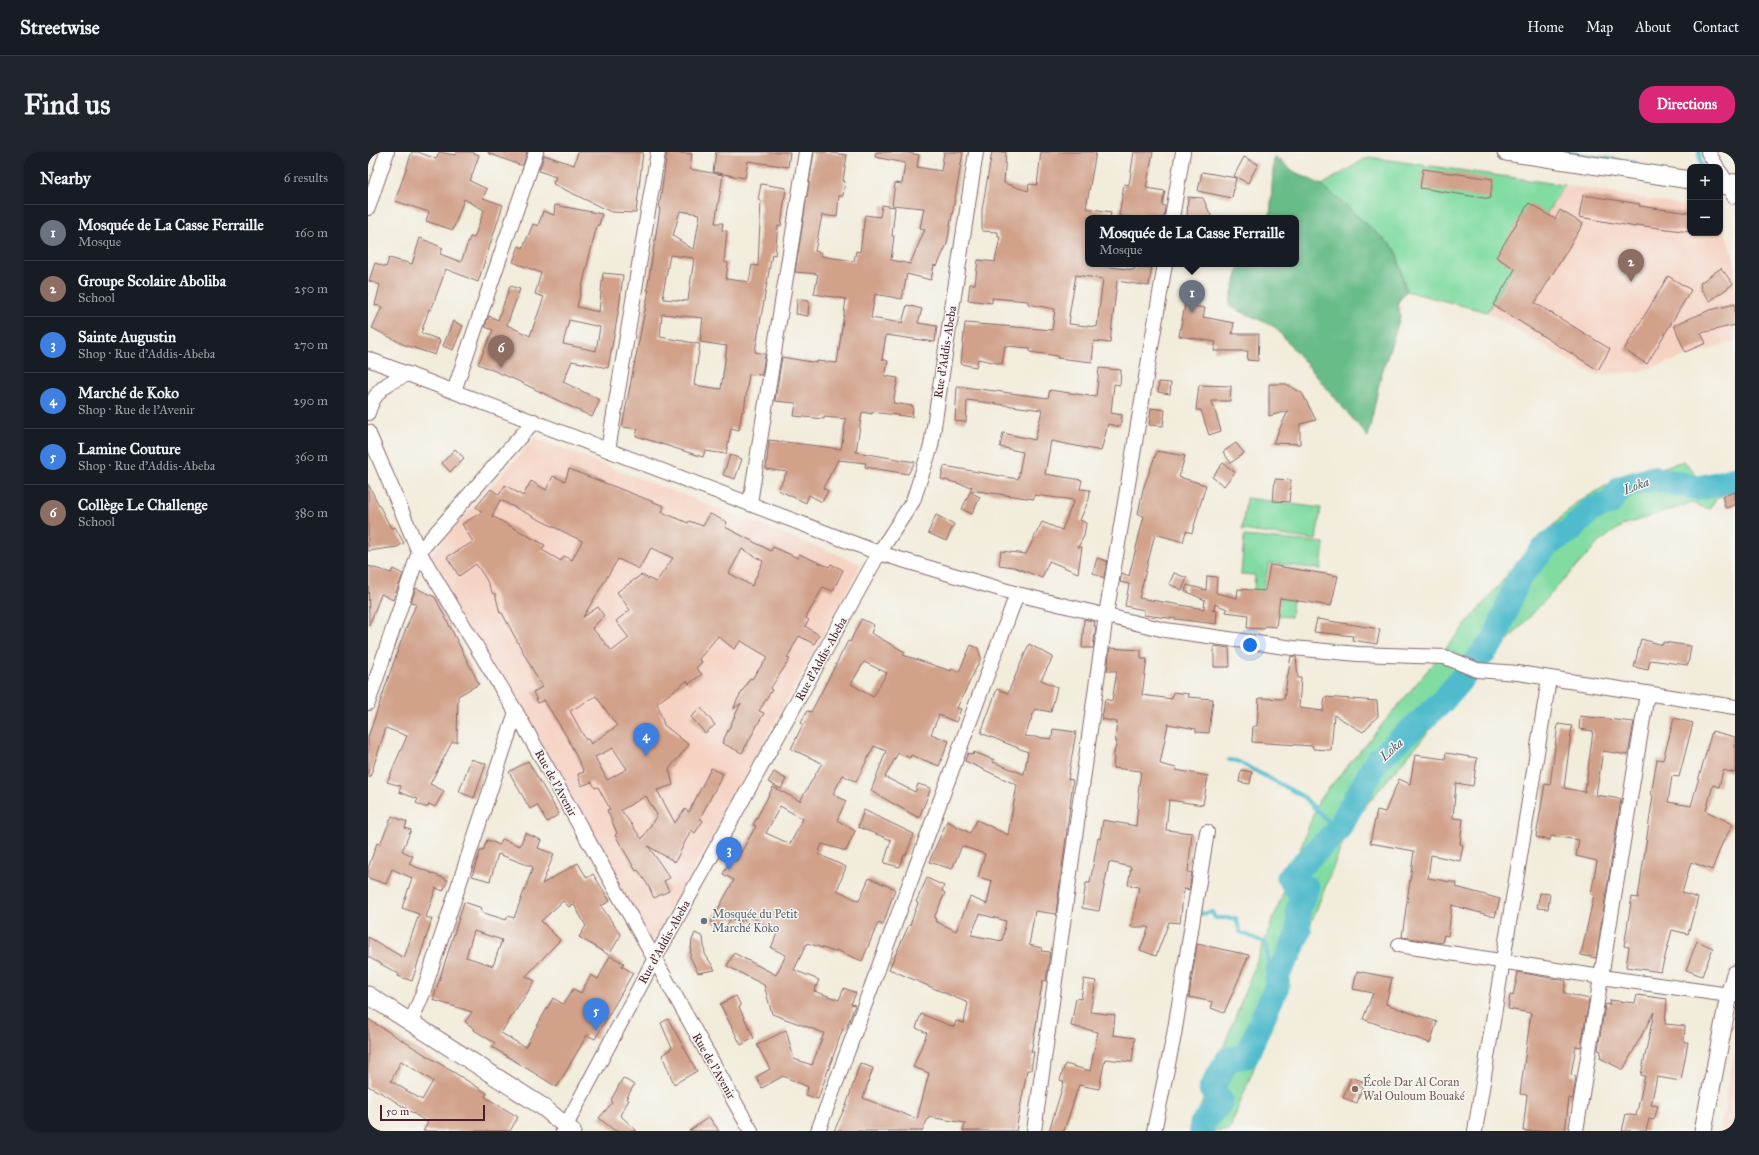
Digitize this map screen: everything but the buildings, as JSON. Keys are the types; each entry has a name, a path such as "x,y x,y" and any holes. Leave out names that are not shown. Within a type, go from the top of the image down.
{"street":[{"path":"368,208 387,152"},
{"path":"454,391 536,152"},
{"path":"608,450 658,152"},
{"path":"750,503 806,152"},
{"name":"Rue d'Addis-Abeba","path":"567,1129 654,960 879,553 913,501 931,446 976,152"},
{"path":"1172,215 1183,152"},
{"path":"1506,152 1545,155 1687,179"},
{"path":"1708,152 1715,164"},
{"path":"1034,1131 1106,615 1164,267"},
{"path":"368,359 879,553 1017,594 1165,630 1294,648 1358,654 1445,657 1477,670 1549,678 1735,707"},
{"path":"368,413 377,393 385,384 409,374"},
{"path":"368,703 419,552 534,421"},
{"name":"Rue de l'Avenir","path":"368,432 419,552 516,712 751,1131"},
{"path":"818,1131 1017,594"},
{"path":"1475,1131 1549,678"},
{"path":"1576,1131 1648,694"},
{"path":"411,1022 423,993 516,712"},
{"path":"1154,1131 1174,1035 1207,832"},
{"path":"1399,944 1601,977 1729,995"},
{"path":"1703,1131 1729,995 1735,974"},
{"path":"368,995 543,1107 567,1129"}],"shaded area":[{"path":"1564,185 1687,206 1687,236 1723,236 1723,226 1735,262 1735,341 1638,372 1594,375 1487,312"},
{"path":"535,438 862,564 651,947 421,565"},
{"path":"1735,1050 1735,1131 1720,1131"}],"green space":[{"path":"1274,156 1295,172 1322,185 1396,250 1406,291 1398,302 1400,317 1380,379 1368,437 1275,327 1229,306 1239,267 1299,267 1299,215 1270,215"},
{"path":"1368,157 1564,185 1487,312 1406,291 1396,250 1322,185"},
{"path":"1684,461 1704,483 1735,472 1735,492 1716,499 1709,509 1691,503 1623,525 1599,542 1485,665 1367,804 1347,832 1229,1131 1191,1131 1319,800 1498,586 1540,538 1576,503 1611,483"},
{"path":"1246,498 1321,508 1316,540 1242,530"},
{"path":"1244,536 1324,543 1321,569 1269,563 1262,595 1293,600 1291,617 1279,616 1279,613 1268,612 1254,593 1255,575 1241,574"}],"waterway":[{"path":"1563,152 1636,163"},
{"path":"1699,152 1701,164"},
{"name":"Loka","path":"1202,1131 1202,1124 1221,1101 1211,1089 1228,1059 1246,1056 1277,986 1278,972 1289,955 1299,931 1298,909 1307,888 1296,888 1289,877 1337,831 1378,759 1441,703 1495,639 1518,579 1548,544 1571,530 1591,510 1610,503 1621,488 1653,478 1698,488 1735,479"},
{"path":"1229,760 1237,761 1304,797 1337,831"},
{"path":"1199,910 1201,914 1212,912 1215,918 1236,918 1240,932 1266,943 1269,969 1278,972"}],"place":[{"name":"Groupe Scolaire Aboliba","path":"1631,282"},
{"name":"Mosquée de La Casse Ferraille","path":"1192,313"},
{"name":"Collège Le Challenge","path":"501,368"},
{"name":"Marché de Koko","path":"646,756"},
{"name":"Sainte Augustin","path":"729,870"},
{"name":"Mosquée du Petit Marché Koko","path":"704,921"},
{"name":"Lamine Couture","path":"596,1031"},
{"name":"École Dar Al Coran Wal Ouloum Bouaké","path":"1355,1089"}]}
